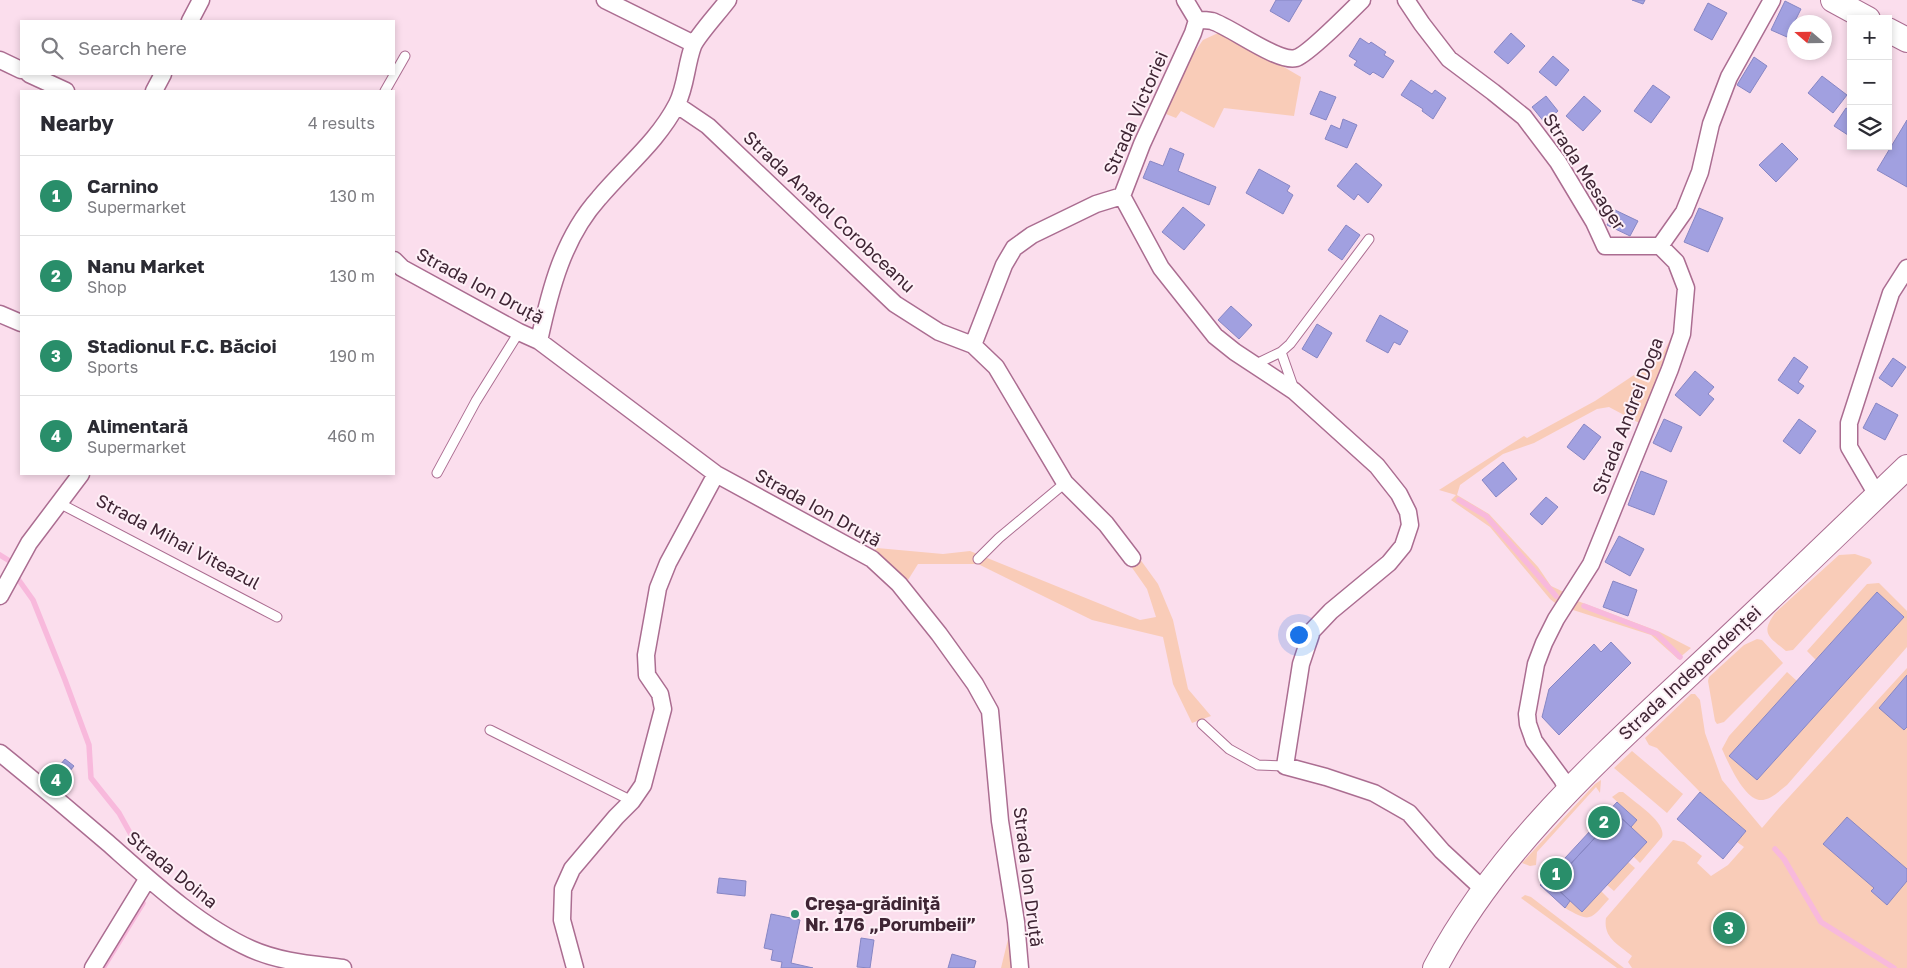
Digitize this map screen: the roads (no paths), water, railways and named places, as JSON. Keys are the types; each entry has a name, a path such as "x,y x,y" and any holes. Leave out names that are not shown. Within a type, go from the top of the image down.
{"main road":[{"path":"1833,0 1861,10"},
{"path":"1892,32 1907,40"},
{"name":"Strada Independenței","path":"1435,968 1447,945 1483,889 1508,856 1568,791 1907,467"}],"street":[{"path":"191,20 202,0"},
{"path":"605,0 694,44"},
{"path":"539,341 551,288 561,260 578,228 598,199 653,141 677,105 694,44 728,0"},
{"path":"1185,0 1197,20 1212,21 1264,49 1287,58 1297,58 1362,0"},
{"name":"Strada Mesager","path":"1406,0 1449,59 1524,117 1558,162 1594,222 1605,246 1660,246"},
{"path":"1660,246 1684,212 1700,172 1711,124 1729,77 1772,0"},
{"name":"Strada Victoriei","path":"973,345 1004,266 1014,248 1032,235 1096,204 1122,196 1142,144 1193,33 1197,20"},
{"path":"0,60 20,70"},
{"path":"32,75 64,90"},
{"path":"155,90 162,75"},
{"name":"Strada Anatol Corobceanu","path":"677,105 708,126 895,304 939,332 973,345 996,368 1065,483 1106,524 1132,558"},
{"path":"1122,196 1160,268 1215,336 1254,365 1294,391 1377,466 1399,494 1408,512 1410,525 1403,546 1389,563 1331,611 1312,630 1301,664 1285,766 1374,793 1409,813 1442,851 1483,889"},
{"name":"Strada Andrei Doga","path":"1568,791 1562,779 1534,741 1526,714 1536,664 1544,643 1556,619 1591,564 1670,369 1682,334 1686,288 1676,262 1660,246"},
{"name":"Strada Ion Druță","path":"397,268 539,341 716,474 872,559 898,584 939,634 975,684 990,710 1000,821 1016,922 1020,968"},
{"path":"1877,495 1850,447 1849,423 1891,293 1907,268"},
{"path":"0,314 20,323"},
{"path":"575,968 562,920 563,889 572,869 632,801 643,785 663,708 660,694 647,675 646,655 658,588 668,562 716,474"},
{"path":"0,596 29,543 80,475"},
{"name":"Strada Doina","path":"0,753 68,808 148,878 215,931 252,949 284,960 343,968"},
{"path":"93,968 148,878"}],"lane":[{"path":"395,74 405,56"},
{"path":"386,90 394,75"},
{"path":"1254,365 1281,352 1290,344 1369,239"},
{"path":"437,473 476,401 519,332"},
{"path":"1281,352 1294,391"},
{"path":"978,559 999,538 1065,483"},
{"name":"Strada Mihai Viteazul","path":"59,503 277,617"},
{"path":"1202,724 1229,749 1258,765 1285,766"},
{"path":"490,730 632,801"}],"waterway":[{"path":"1459,500 1486,516 1556,596"},
{"path":"0,555 8,560"},
{"path":"18,579 33,600 89,745 91,778 119,813 139,849"},
{"path":"1584,606 1657,634 1680,657"},
{"path":"1775,849 1784,859 1821,922 1894,968"},
{"path":"103,968 143,903"}],"place":[{"name":"Alimentară","path":"56,780"},
{"name":"Nanu Market","path":"1604,822"},
{"name":"Carnino","path":"1556,874"},
{"name":"Creşa-grădiniţă Nr. 176 „Porumbeii”","path":"795,914"},
{"name":"Stadionul F.C. Băcioi","path":"1729,928"}]}
